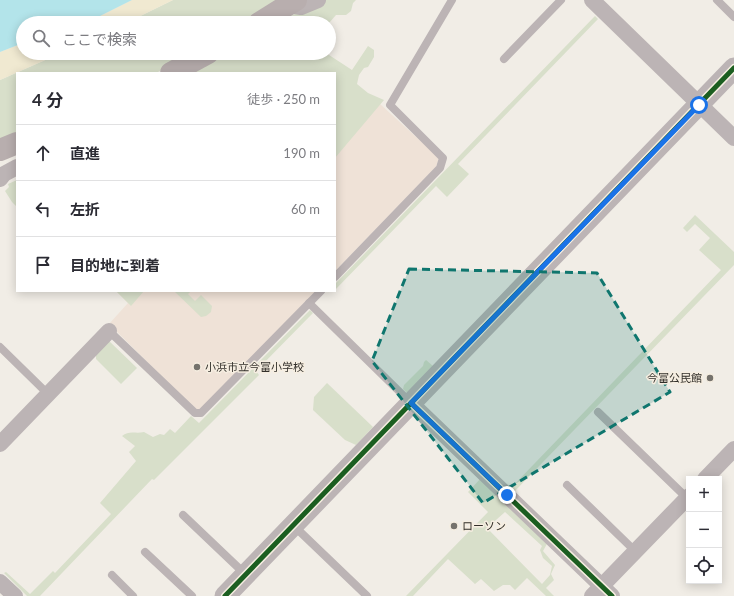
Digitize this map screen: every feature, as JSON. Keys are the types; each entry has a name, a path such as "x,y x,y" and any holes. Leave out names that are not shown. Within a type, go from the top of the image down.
{"highway":[{"path":"270,16 292,2"},
{"path":"174,72 195,60"},
{"path":"0,150 16,143"}],"street":[{"path":"292,2 301,7 318,0"},
{"path":"592,0 734,138"},
{"path":"225,596 734,68"},
{"path":"0,179 4,174 16,168"},
{"path":"0,444 109,331"},
{"path":"411,403 602,593 635,551 686,499"},
{"path":"708,476 734,449"},
{"path":"0,582 15,596"}],"lane":[{"path":"336,276 440,168 443,158 390,105 452,0"},
{"path":"504,59 562,0"},
{"path":"717,0 734,16"},
{"path":"109,331 195,413 201,413 320,292"},
{"path":"309,303 411,403"},
{"path":"0,347 48,394"},
{"path":"598,412 686,495"},
{"path":"567,485 635,551"},
{"path":"183,515 245,575"},
{"path":"294,526 367,596"},
{"path":"145,552 192,596"},
{"path":"112,575 133,596"}],"highlighted area":[{"path":"409,269 597,273 670,392 483,503 372,361"}],"shaded area":[{"path":"336,82 380,104 439,158 436,167 336,270"},
{"name":"小浜市立今富小学校","path":"117,292 315,292 200,410 196,410 109,324 128,303"}],"green space":[{"path":"173,0 282,0 256,16 140,16"},
{"path":"324,0 356,0 353,3 351,11 346,15 291,16"},
{"path":"595,16 598,19 458,164 469,174 447,197 436,186 336,289 336,283"},
{"path":"368,46 374,50 374,57 368,67 364,68 359,75 357,84 368,93 384,100 336,157 336,72 188,72 210,60 336,60 352,70"},
{"path":"45,60 180,60 158,72 18,72"},
{"path":"16,73 16,135 0,142 0,80"},
{"path":"16,180 16,206 5,191 9,187 8,184"},
{"path":"695,215 734,252 734,265 512,494 508,491 721,270 699,250 710,238 695,224 687,232 683,228"},
{"path":"117,292 143,292 131,306"},
{"path":"175,292 190,292 188,294 195,301 201,295 212,306 211,312 206,316 201,317"},
{"path":"310,310 313,313 256,371 259,375 154,480 152,479 40,596 27,596 4,573 6,572 30,594 53,571 55,573 111,514 100,503 136,461 129,452 135,446 122,436 130,433 144,432 153,437 160,434 164,435 170,429 175,433 191,416 199,423"},
{"path":"108,340 137,368 121,384 96,359 96,352"},
{"path":"426,360 433,366 407,393 403,389 404,385 423,366"},
{"path":"327,383 373,427 356,445 345,440 313,410 314,397"},
{"path":"481,478 548,542 543,551 555,565 551,574 554,580 546,588 554,596 546,596 527,578 515,590 510,585 503,585 494,591 481,579 475,584 448,559 413,596 406,596 488,512 468,492","holes":["505,512 542,546 540,550 543,558 552,566 550,575 542,584 487,528"]}],"sand":[{"path":"132,0 173,0 140,16 100,16"},
{"path":"16,46 16,60 45,60 0,80 0,52"}],"water":[{"path":"0,0 132,0 100,16 16,16 16,46 0,52"}],"cycle path":[{"path":"225,596 734,68"},
{"path":"411,403 612,596"}],"place":[{"name":"小浜市立今富小学校","path":"197,367"},
{"name":"今富公民館","path":"710,378"},
{"name":"ローソン","path":"454,526"}],"route":[{"path":"507,495 411,403 699,105"}]}
